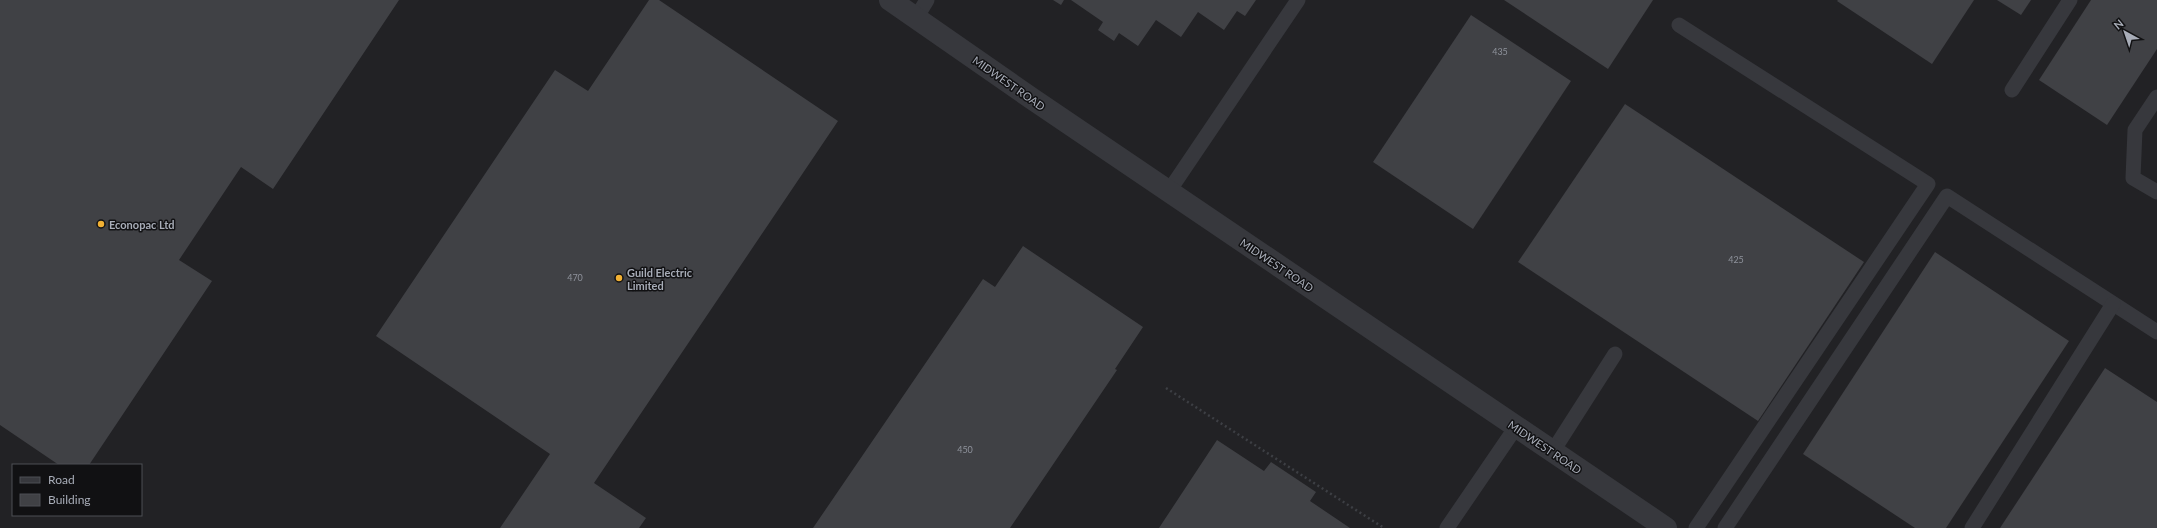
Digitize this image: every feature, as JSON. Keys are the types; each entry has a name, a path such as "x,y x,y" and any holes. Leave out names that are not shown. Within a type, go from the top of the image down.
{"street":[{"name":"MIDWEST ROAD","path":"890,0 1169,192 1666,528"}],"lane":[{"path":"916,18 927,0"},
{"path":"1169,192 1298,0"},
{"path":"2012,90 2070,0"},
{"path":"1679,24 1928,184 1696,528"},
{"path":"2157,97 2135,130 2134,178 2157,192"},
{"path":"1725,528 1947,196 2157,332"},
{"path":"1972,528 2113,304"},
{"path":"1553,451 1615,354"},
{"path":"1447,528 1516,428"},
{"path":"1741,460 1762,473"}],"path":[{"path":"1166,388 1384,528"}],"shaded area":[{"path":"0,0 2157,0 2157,528 0,528"}],"building":[{"name":"Econopac Ltd","path":"0,0 399,0 273,189 241,167 179,260 212,281 90,464 58,464 0,425"},
{"path":"649,0 659,0 838,121 594,483 646,518 639,528 500,528 550,454 376,336 555,70 588,91"},
{"path":"1053,0 1064,0 1061,5"},
{"path":"1071,0 1256,0 1245,16 1237,11 1224,30 1198,12 1181,37 1156,20 1138,46 1119,33 1114,41 1098,30 1103,22"},
{"path":"1504,0 1653,0 1608,69"},
{"path":"1974,0 1932,64 1837,1"},
{"path":"1997,0 2031,0 2021,15"},
{"path":"2091,0 2157,0 2157,49 2107,125 2039,80"},
{"path":"1471,15 1571,81 1473,229 1373,162"},
{"path":"1625,104 1864,262 1758,421 1518,262"},
{"path":"1023,246 1143,327 1115,369 1117,370 1010,528 813,528 983,279 995,287"},
{"path":"1935,252 2069,341 1946,528 1915,528 1803,454"},
{"path":"2105,368 2157,402 2157,528 2000,528"},
{"path":"1217,440 1264,471 1271,462 1316,492 1310,501 1350,528 1159,528"}],"place":[{"name":"Econopac Ltd","path":"101,224"},
{"name":"Guild Electric Limited","path":"619,278"}]}
